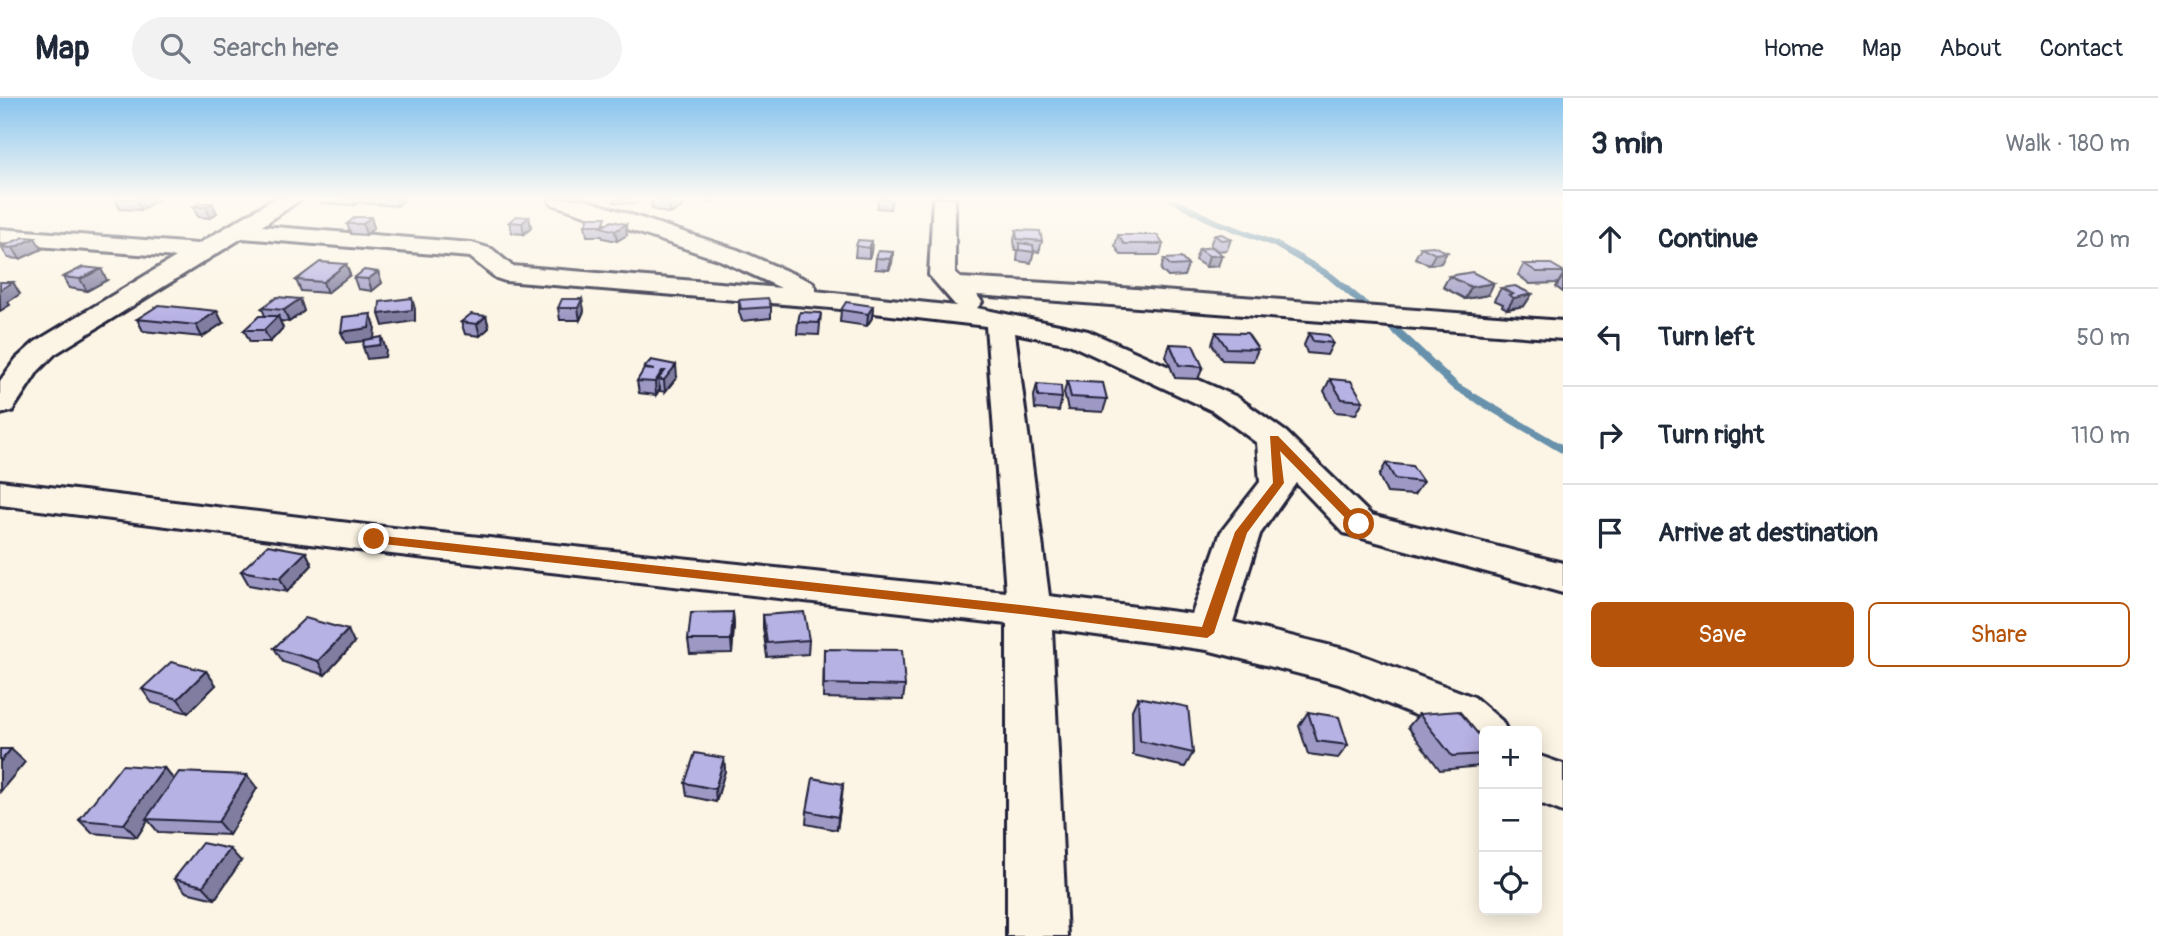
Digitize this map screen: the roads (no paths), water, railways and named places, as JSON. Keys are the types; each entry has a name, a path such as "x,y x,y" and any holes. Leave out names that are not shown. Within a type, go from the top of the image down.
{"street":[{"path":"27,238 203,252"},
{"path":"0,404 27,365 45,348 226,238"},
{"path":"326,238 472,250 488,255 505,273 524,276 831,300 991,320 1078,337 1225,404 1274,439 1359,524 1563,578"},
{"path":"676,238 729,256 831,300"},
{"path":"943,238 942,275 991,320 1029,610 1037,936"},
{"path":"953,286 1081,293 1563,330"},
{"path":"1207,633 1241,532 1279,483 1274,439"},
{"path":"0,493 374,539 1029,610 1207,633 1348,668 1457,711 1479,731"},
{"path":"1542,780 1563,788"}],"waterway":[{"path":"1259,238 1275,244 1329,275 1400,334 1455,386 1563,450"}]}
